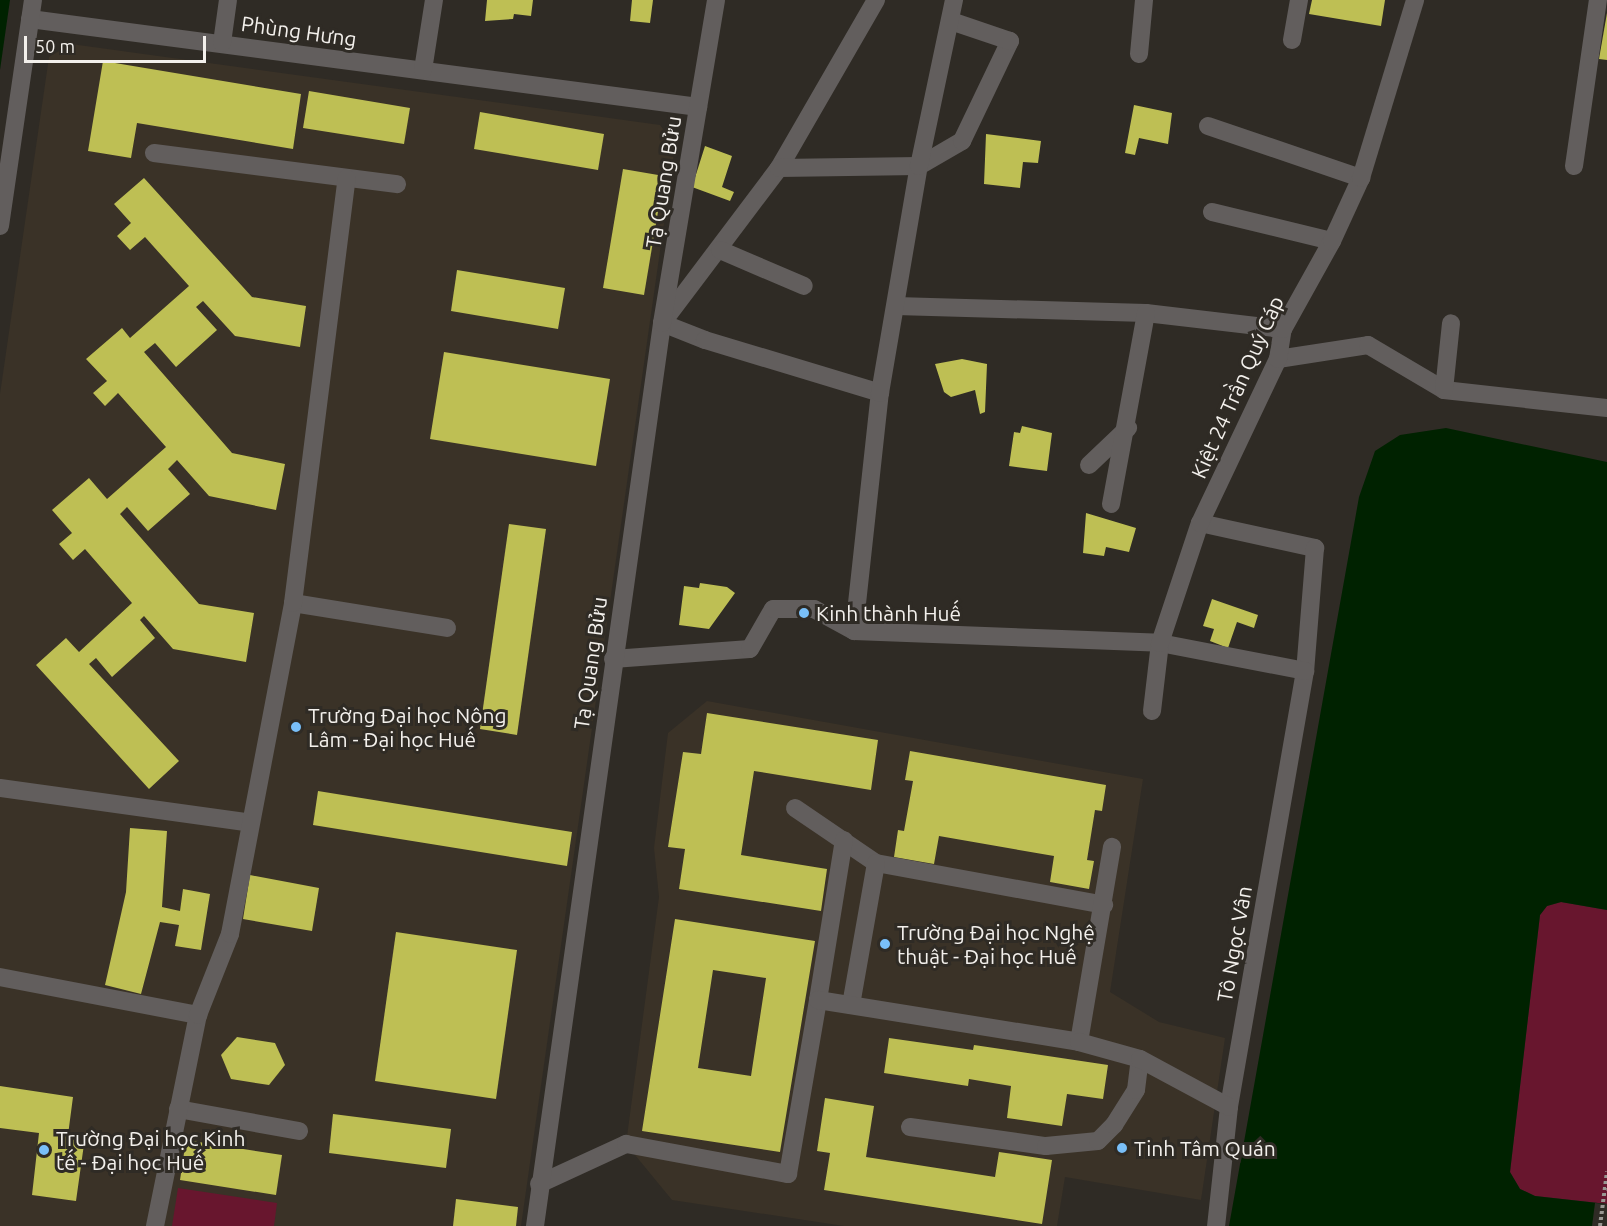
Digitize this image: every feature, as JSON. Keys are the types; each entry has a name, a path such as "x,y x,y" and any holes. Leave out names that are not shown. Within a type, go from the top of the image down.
{"street":[{"path":"0,226 33,0"},
{"path":"222,43 228,0"},
{"path":"423,70 434,0"},
{"name":"Tạ Quang Bửu","path":"535,1226 539,1184 662,323 716,0"},
{"path":"854,631 880,393 919,166 954,0"},
{"path":"1139,54 1144,0"},
{"path":"1292,40 1299,0"},
{"name":"Kiệt 24 Trần Quý Cáp","path":"1152,711 1160,643 1200,523 1278,359 1283,329 1332,241 1361,178 1415,0"},
{"path":"1574,166 1598,0"},
{"path":"874,1 779,168 662,323 705,340 880,393"},
{"name":"Phùng Hưng","path":"30,19 698,107"},
{"path":"779,168 919,166 962,141 1010,41 951,21"},
{"path":"1208,126 1361,178"},
{"path":"154,153 397,184"},
{"path":"155,1226 198,1015 230,934 293,603 347,178"},
{"path":"1212,212 1332,241"},
{"path":"720,249 804,286"},
{"path":"896,306 1146,313 1283,329"},
{"path":"1111,504 1128,428 1146,313"},
{"path":"1444,390 1451,323"},
{"path":"1278,359 1368,345 1444,390 1607,408"},
{"path":"1089,465 1128,428"},
{"name":"Tô Ngọc Vân","path":"1200,523 1315,549 1305,671 1229,1107 1216,1226"},
{"path":"293,603 447,628"},
{"path":"613,658 750,650 773,609 814,609 854,631 1160,643 1305,671"},
{"path":"0,788 251,823"},
{"path":"795,808 876,863 1104,905"},
{"path":"539,1184 626,1144 788,1174 844,840"},
{"path":"1079,1042 1112,847"},
{"path":"851,1005 876,863"},
{"path":"0,976 198,1015"},
{"path":"818,1000 1079,1042 1140,1059 1229,1107"},
{"path":"910,1126 1047,1146 1098,1141 1114,1125 1136,1090 1140,1059"},
{"path":"178,1109 299,1131"}],"path":[{"path":"1600,1226 1607,1171"}],"shaded area":[{"path":"0,0 10,0 0,70"},
{"name":"Trường Đại học Nông Lâm - Đại học Huế","path":"71,44 660,125 675,146 521,1226 0,1226 0,394 49,57"},
{"path":"1446,428 1607,462 1607,910 1561,902 1547,906 1540,915 1510,1172 1520,1189 1535,1196 1607,1204 1607,1226 1229,1226 1359,497 1375,451 1400,435"},
{"name":"Trường Đại học Nghệ thuật - Đại học Huế","path":"707,701 1143,779 1110,992 1159,1022 1225,1038 1201,1200 1065,1177 1057,1226 844,1226 672,1200 626,1144 659,897 654,848 668,733"},
{"path":"1561,902 1607,910 1607,1204 1535,1196 1520,1189 1510,1172 1540,915 1547,906"},
{"path":"178,1188 277,1203 274,1226 172,1226"}],"pier":[{"path":"1595,1203 1607,1204 1607,1226 1592,1226"}],"building":[{"path":"487,0 533,0 531,16 514,14 513,19 485,21"},
{"path":"632,0 653,0 650,23 630,21"},
{"path":"1312,0 1385,0 1381,26 1309,14"},
{"path":"1607,13 1607,60 1599,59"},
{"path":"103,61 301,94 293,149 137,123 131,158 88,151"},
{"path":"309,91 410,108 404,144 303,128"},
{"path":"1134,105 1172,113 1168,144 1139,138 1135,155 1125,153"},
{"path":"480,112 604,134 598,170 474,149"},
{"path":"986,134 1041,141 1038,163 1023,162 1020,188 984,184"},
{"path":"705,146 732,156 722,187 734,192 730,201 692,187"},
{"path":"623,169 664,176 644,295 603,288"},
{"path":"144,178 252,297 306,306 300,347 235,336 203,301 196,307 217,330 176,367 155,343 144,352 232,453 285,464 276,510 209,496 177,460 168,469 190,494 148,531 127,507 120,514 199,604 254,613 246,662 173,649 144,616 140,620 155,638 112,677 96,658 89,664 179,761 149,789 36,665 66,638 79,652 132,603 85,549 73,560 59,544 72,533 52,510 89,478 107,499 166,447 118,393 105,406 93,393 107,381 86,359 122,328 130,338 189,286 145,237 130,250 117,236 131,223 114,204"},
{"path":"457,270 565,288 558,329 451,311"},
{"path":"444,352 610,379 596,466 430,439"},
{"path":"962,359 987,364 985,412 980,414 975,390 951,397 944,392 935,364"},
{"path":"1022,426 1052,433 1047,471 1009,466 1014,432 1020,433"},
{"path":"1086,513 1136,528 1129,552 1106,547 1104,556 1083,553"},
{"path":"509,524 546,529 517,735 480,729"},
{"path":"700,583 727,587 735,593 709,629 679,625 684,586 699,588"},
{"path":"1212,599 1258,615 1254,628 1237,622 1228,648 1210,641 1214,629 1203,626"},
{"path":"707,713 878,740 871,790 754,771 741,855 827,869 821,911 679,889 685,849 668,847 683,752 701,754"},
{"path":"910,751 1106,785 1102,811 1095,810 1087,860 1094,861 1089,889 1050,882 1054,856 939,836 934,864 894,857 898,830 904,831 913,781 905,780"},
{"path":"318,791 572,832 567,866 313,825"},
{"path":"130,828 167,831 162,907 180,911 183,889 210,894 201,950 175,946 179,925 160,922 141,994 105,985 126,892"},
{"path":"250,875 319,888 312,931 243,919"},
{"path":"675,919 815,941 780,1152 642,1131","holes":["713,970 766,978 751,1076 698,1068"]},
{"path":"396,932 517,950 496,1099 375,1081"},
{"path":"237,1037 275,1043 285,1065 269,1085 231,1079 221,1055"},
{"path":"889,1038 973,1050 974,1045 1108,1065 1103,1099 1067,1094 1062,1126 1007,1118 1011,1086 969,1079 968,1086 884,1073"},
{"path":"0,1086 73,1097 68,1135 85,1137 76,1201 32,1195 39,1133 0,1128"},
{"path":"825,1098 874,1106 866,1157 995,1177 999,1152 1052,1160 1042,1224 824,1190 830,1153 817,1151"},
{"path":"333,1114 451,1129 446,1168 329,1153"},
{"path":"186,1140 282,1155 276,1195 180,1180"},
{"path":"456,1199 518,1207 516,1226 453,1226"}],"place":[{"name":"Kinh thành Huế","path":"804,613"},
{"name":"Trường Đại học Nông Lâm - Đại học Huế","path":"296,727"},
{"name":"Trường Đại học Nghệ thuật - Đại học Huế","path":"885,944"},
{"name":"Tinh Tâm Quán","path":"1122,1148"},
{"name":"Trường Đại học Kinh tế - Đại học Huế","path":"44,1150"}]}
